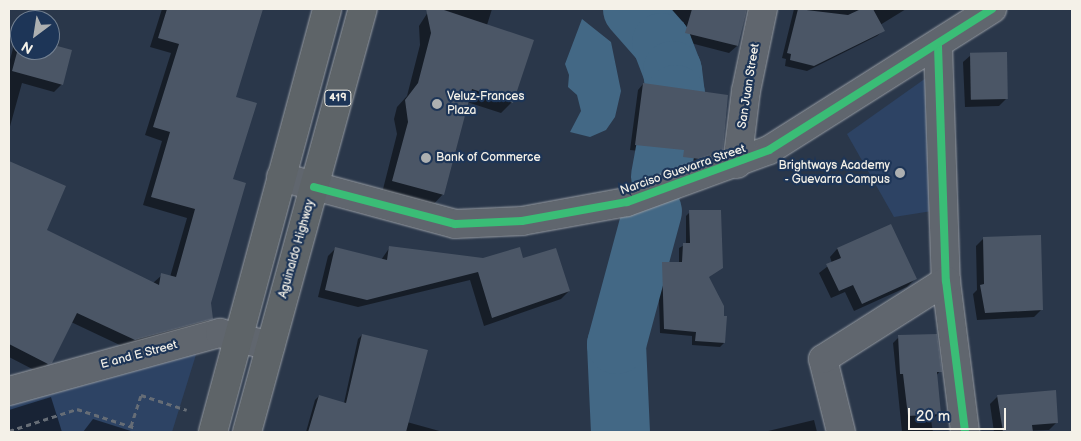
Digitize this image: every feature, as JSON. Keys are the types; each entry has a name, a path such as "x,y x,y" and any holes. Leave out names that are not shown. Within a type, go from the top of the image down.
{"highway":[{"name":"419","path":"213,432 240,339 327,9"},
{"name":"Aguinaldo Highway","path":"247,432 363,9"}],"street":[{"name":"San Juan Street","path":"737,164 746,91 763,9"},
{"name":"Narciso Guevarra Street","path":"281,178 455,224 494,224 627,202 737,164 769,150 938,46 992,9"},
{"path":"938,46 946,281 965,432"},
{"path":"841,432 823,359 946,281"},
{"name":"E and E Street","path":"9,390 220,333 270,346"}],"path":[{"path":"131,426 141,395 191,411"},
{"path":"9,431 77,409 136,428"}],"shaded area":[{"path":"582,19 611,42 621,91 615,117 606,130 590,137 570,132 581,111 577,95 568,87 569,75 565,64"},
{"name":"Brightways Academy - Guevarra Campus","path":"926,78 932,211 894,217 847,134"},
{"path":"198,348 172,432 9,432 9,405"}],"building":[{"path":"167,9 263,9 236,97 257,103 233,179 246,183 211,303 213,319 135,340 77,313 52,363 48,364 9,344 9,161 66,186 47,230 159,285 161,273 176,277 195,209 151,197 170,132 153,127 179,44 158,38"},
{"name":"Veluz-Frances Plaza","path":"426,9 441,9 534,40 513,103 472,89 444,195 392,181 408,122 405,100 418,83 431,33"},
{"path":"692,9 747,9 738,46 685,33"},
{"path":"798,9 848,15 861,9 873,9 885,31 814,66 790,60 791,54 787,53"},
{"path":"60,47 72,50 63,85 12,71 15,60 60,60"},
{"path":"1007,52 1008,99 971,100 970,53"},
{"path":"643,83 728,95 723,150 700,159 683,157 684,150 635,145"},
{"path":"689,210 721,210 723,268 709,277 724,306 724,316 727,316 725,343 695,341 696,332 664,329 662,262 682,262 683,243 690,243"},
{"path":"891,224 917,279 862,304 853,285 839,291 826,264 841,258 837,248"},
{"path":"1041,235 1043,310 985,313 980,285 984,284 983,237"},
{"path":"389,246 483,258 520,247 523,258 556,248 570,291 492,318 478,272 367,300 325,290 335,247 387,260"},
{"path":"362,334 428,350 406,432 308,432 319,395 346,403"},
{"path":"937,334 942,372 937,372 941,414 908,416 903,374 900,374 898,335"},
{"path":"1056,390 1058,423 1032,425 1033,432 1003,432 997,395"}],"waterway":[{"path":"632,9 661,42 672,70 675,94 660,176"},
{"path":"620,432 616,344 652,211"}],"cycle path":[{"path":"314,187 455,224 522,221 627,202 769,150 992,9"},
{"path":"938,46 946,281 965,432"}],"place":[{"name":"Veluz-Frances Plaza","path":"437,104"},
{"name":"Bank of Commerce","path":"426,158"},
{"name":"Brightways Academy - Guevarra Campus","path":"900,173"}]}
